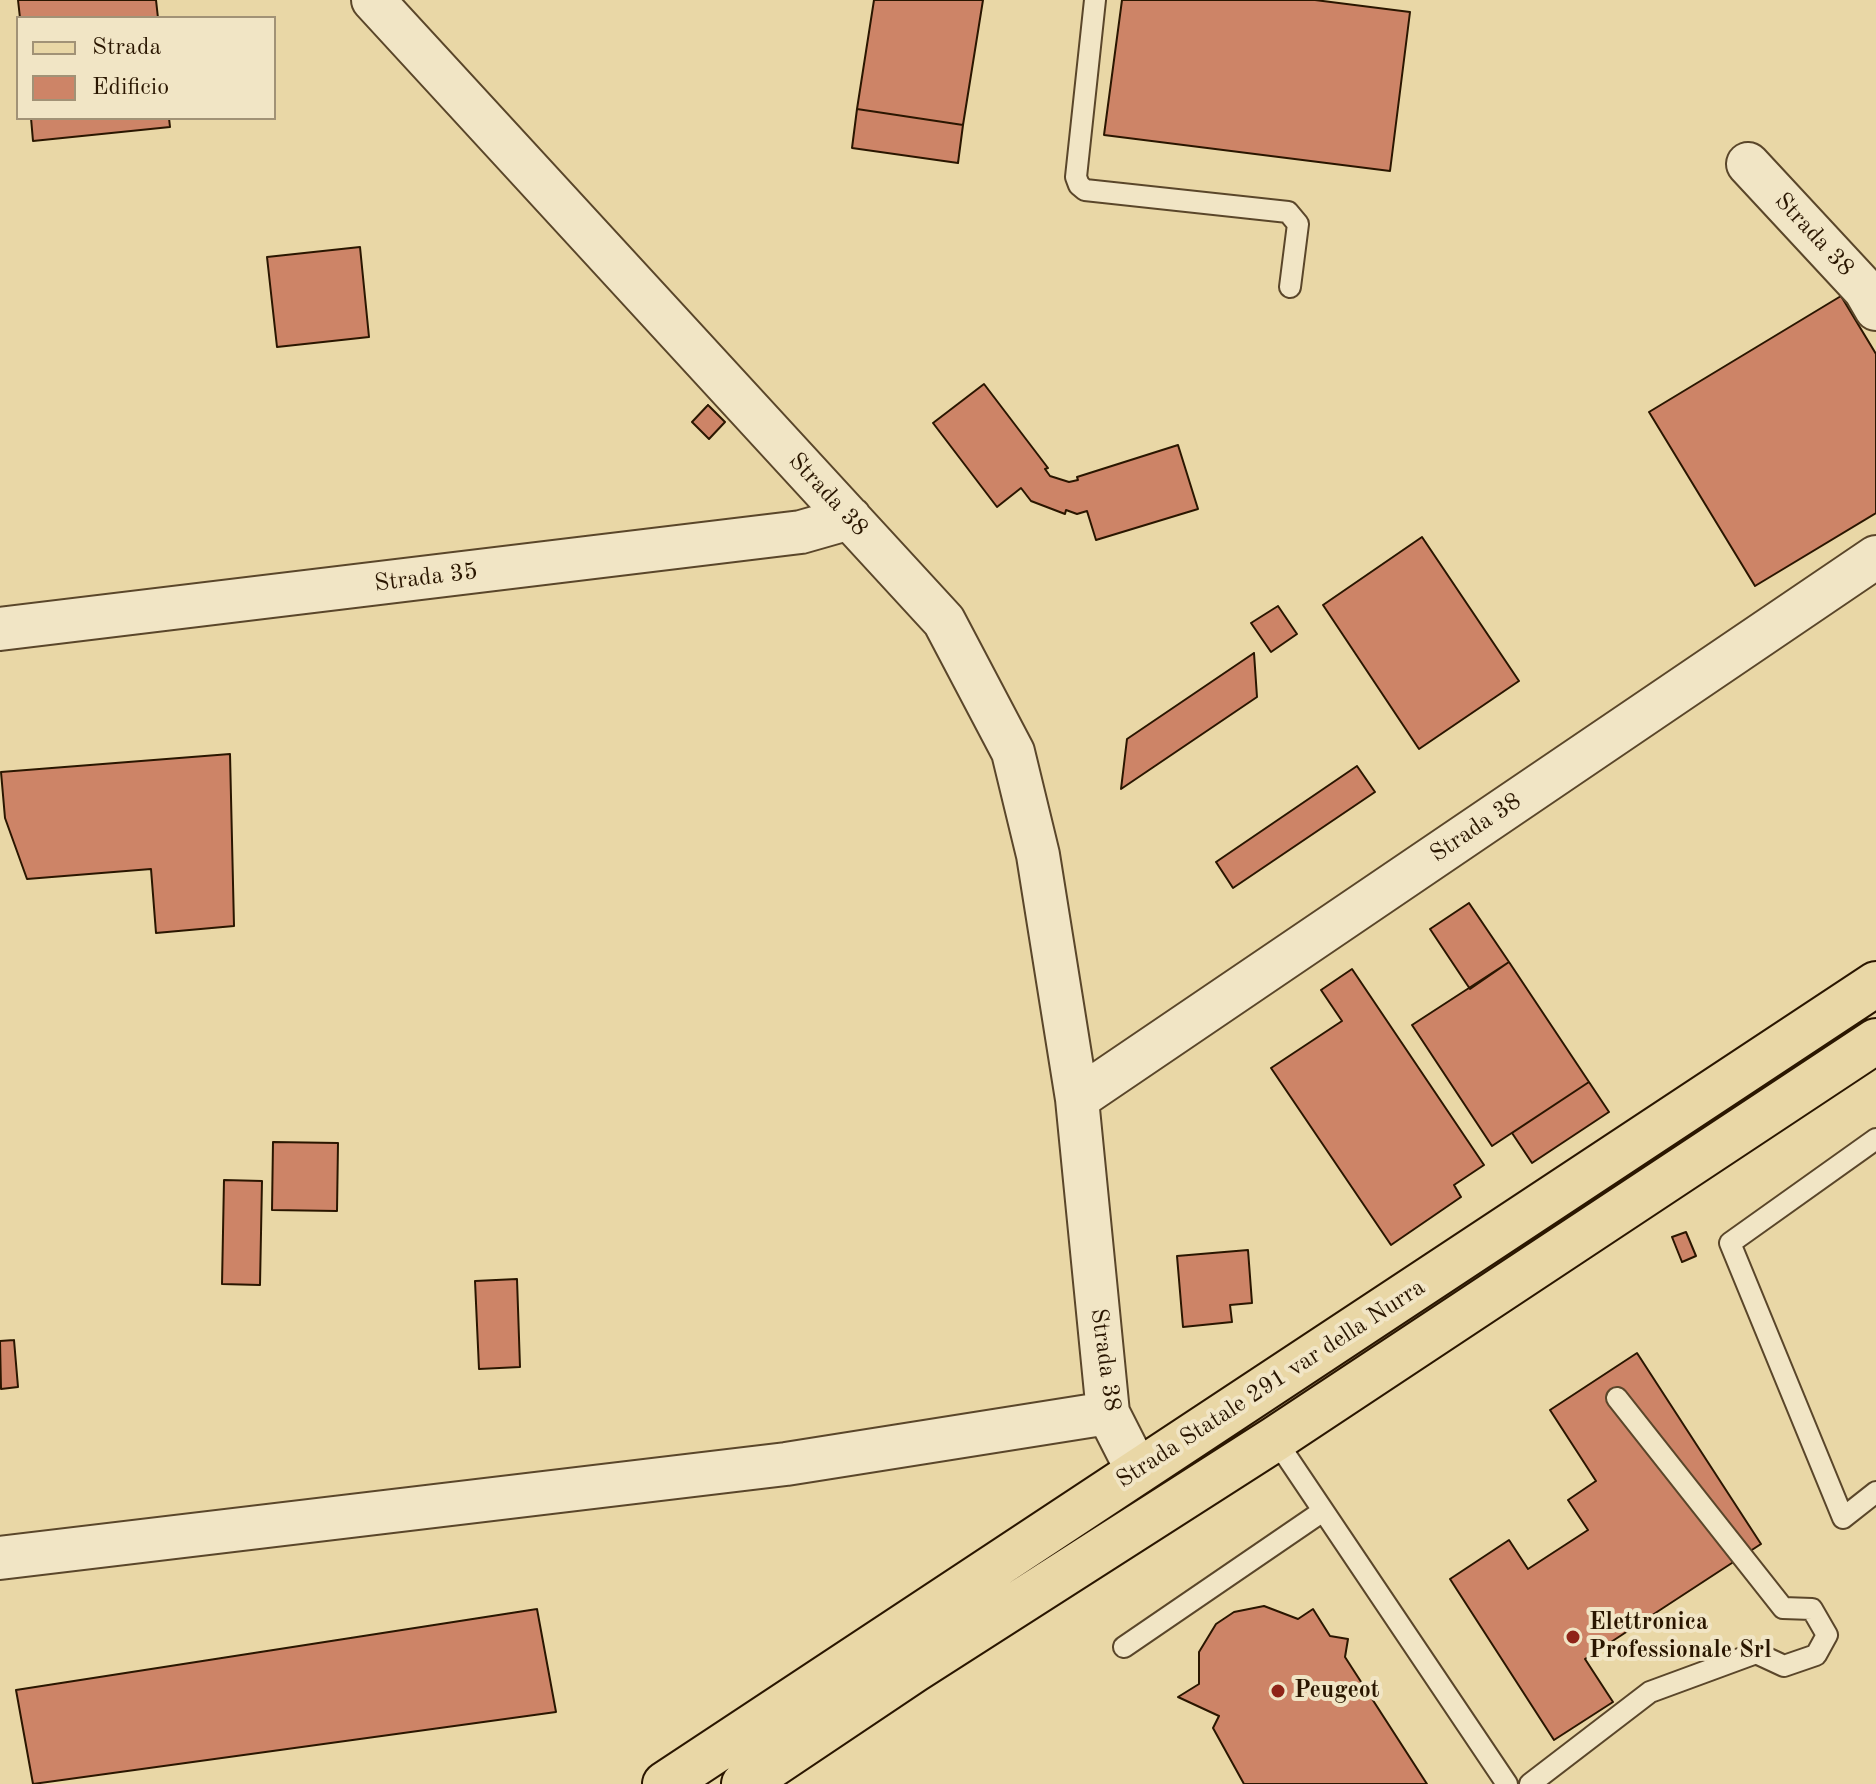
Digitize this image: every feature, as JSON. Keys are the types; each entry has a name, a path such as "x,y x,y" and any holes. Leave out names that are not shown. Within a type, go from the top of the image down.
{"main road":[{"name":"Strada Statale 291 var della Nurra","path":"665,1784 1876,984"},
{"name":"Strada Statale 291 var della Nurra","path":"744,1784 927,1661 1275,1439 1876,1041"}],"street":[{"name":"Strada 38","path":"373,0 944,621 1013,752 1038,855 1077,1099 1108,1413 1138,1472"},
{"name":"Strada 38","path":"1748,164 1865,290 1876,309"},
{"name":"Strada 35","path":"0,629 801,532 850,518"},
{"name":"Strada 38","path":"1077,1099 1876,557"},
{"path":"0,1558 786,1464 1108,1413"}],"lane":[{"path":"1095,0 1076,177 1079,185 1085,190 1288,212 1298,224 1290,287"},
{"path":"1876,1139 1730,1243 1843,1518 1876,1492"},
{"path":"1530,1784 1650,1692 1756,1653 1784,1666 1816,1655 1827,1635 1812,1609 1783,1608 1617,1398"},
{"path":"1275,1439 1507,1784"},
{"path":"1124,1647 1323,1511"}],"building":[{"path":"18,0 156,0 158,16 20,16"},
{"path":"874,0 983,0 963,125 857,109"},
{"path":"1122,0 1315,0 1410,12 1390,171 1104,135"},
{"path":"857,109 963,125 958,163 852,148"},
{"path":"31,120 169,120 170,127 33,141"},
{"path":"360,247 369,337 277,347 267,257"},
{"path":"1841,296 1876,354 1876,513 1755,586 1649,412"},
{"path":"984,384 1048,468 1045,469 1050,476 1069,482 1078,480 1077,477 1178,445 1198,509 1096,540 1087,511 1077,514 1066,510 1065,514 1031,501 1021,488 997,507 933,423"},
{"path":"708,405 725,422 709,439 692,422"},
{"path":"1422,537 1519,681 1419,749 1323,605"},
{"path":"1278,606 1297,634 1271,652 1251,623"},
{"path":"1254,653 1257,697 1121,789 1127,739"},
{"path":"230,754 234,926 156,933 151,869 27,879 5,818 1,772"},
{"path":"1357,766 1375,792 1233,888 1216,862"},
{"path":"1469,903 1509,962 1470,989 1430,929"},
{"path":"1509,962 1589,1082 1492,1146 1412,1025"},
{"path":"1352,969 1484,1165 1454,1185 1461,1197 1391,1245 1271,1068 1342,1021 1321,990"},
{"path":"1589,1082 1609,1112 1532,1163 1512,1133"},
{"path":"273,1142 338,1143 337,1211 272,1210"},
{"path":"224,1180 262,1181 260,1285 222,1284"},
{"path":"1686,1232 1696,1256 1682,1262 1672,1237"},
{"path":"1248,1250 1252,1303 1230,1305 1232,1322 1183,1327 1177,1256"},
{"path":"517,1279 520,1367 479,1369 475,1281"},
{"path":"14,1340 18,1387 1,1389 0,1341"},
{"path":"1637,1353 1761,1544 1585,1659 1613,1702 1554,1740 1450,1579 1509,1540 1528,1569 1588,1530 1568,1500 1596,1481 1550,1410"},
{"name":"Peugeot","path":"1264,1606 1298,1619 1313,1609 1330,1636 1348,1639 1345,1657 1427,1784 1244,1784 1213,1728 1219,1716 1178,1697 1199,1684 1199,1652 1216,1624 1234,1612"},
{"path":"537,1609 556,1712 33,1784 16,1690"}],"place":[{"name":"Elettronica Professionale Srl","path":"1573,1637"},
{"name":"Peugeot","path":"1278,1691"}]}
